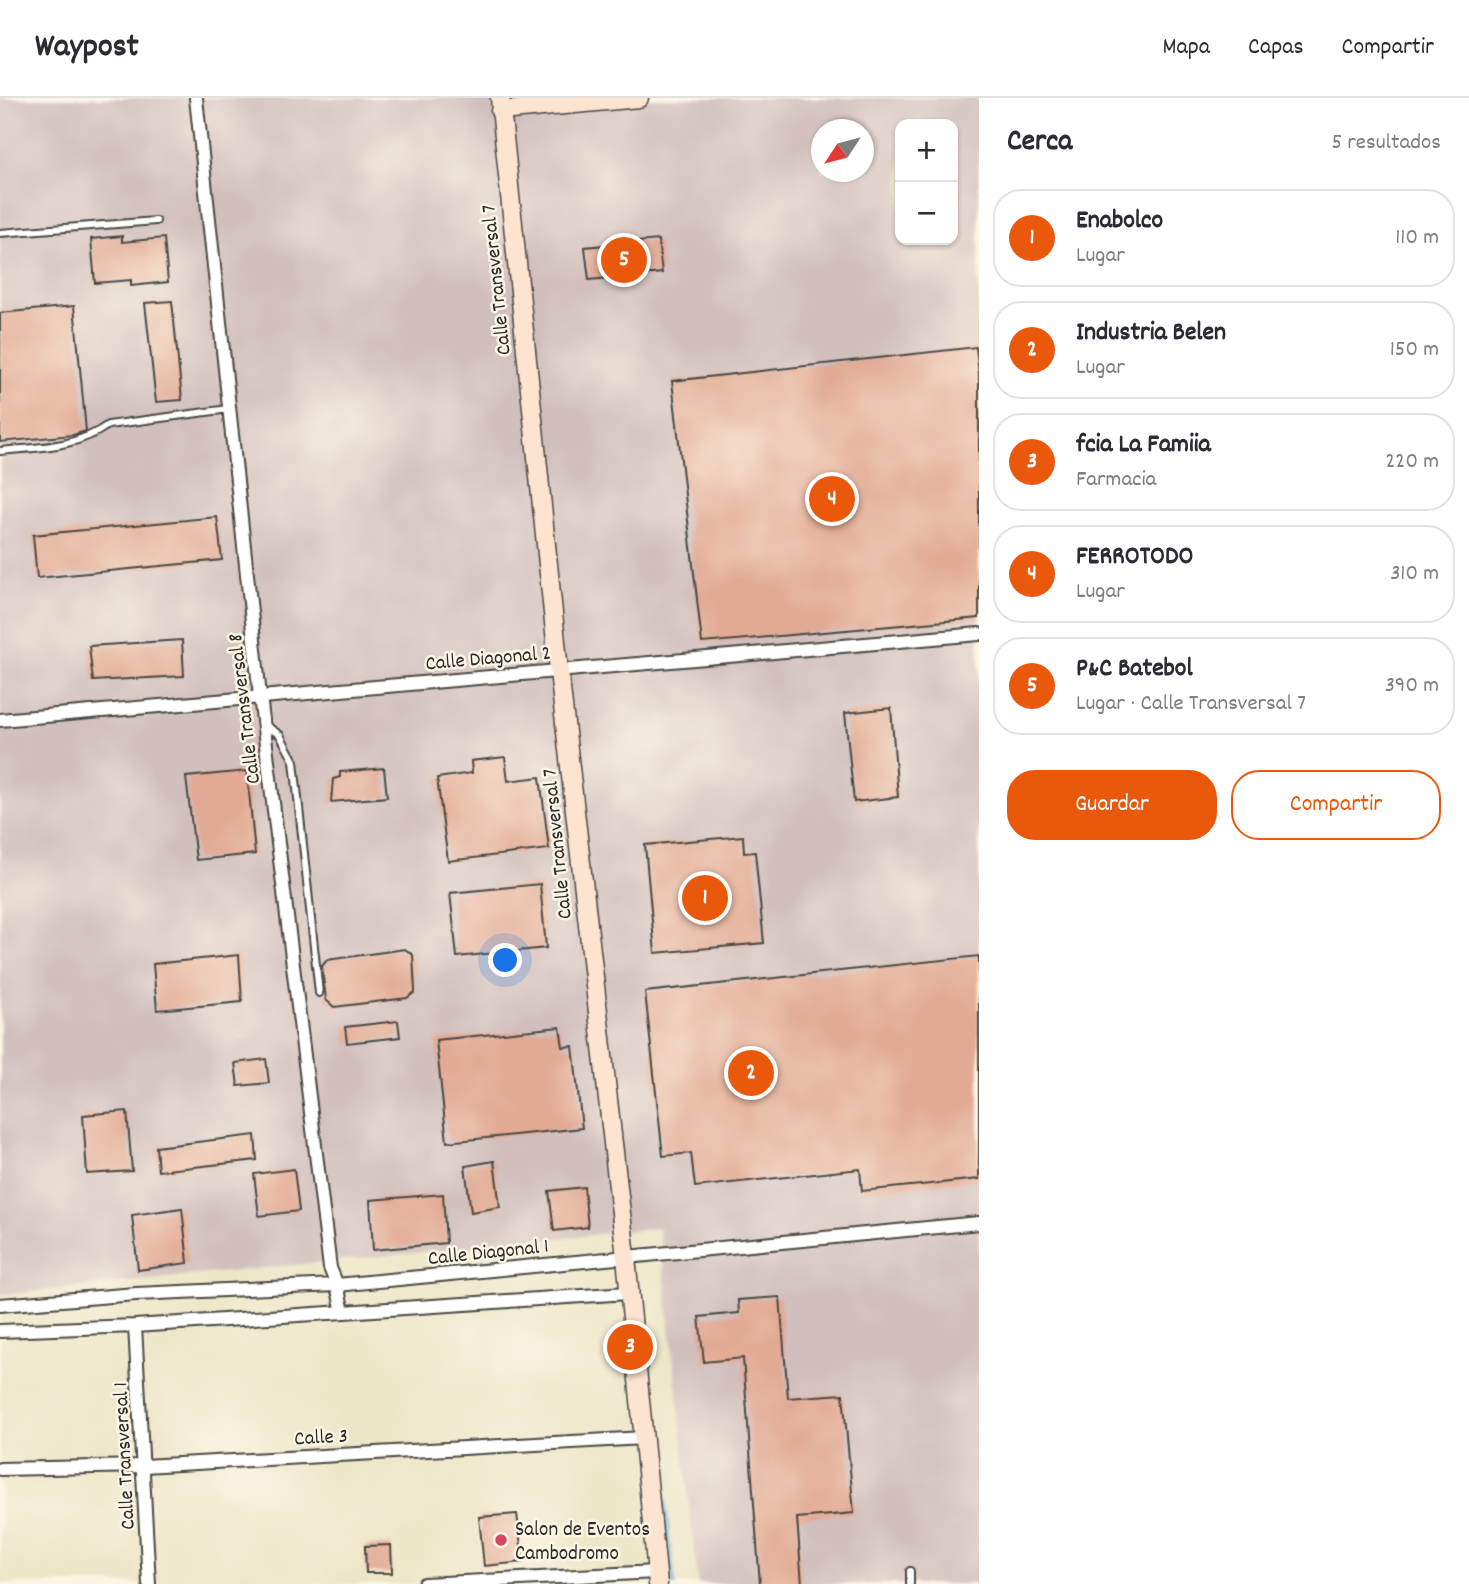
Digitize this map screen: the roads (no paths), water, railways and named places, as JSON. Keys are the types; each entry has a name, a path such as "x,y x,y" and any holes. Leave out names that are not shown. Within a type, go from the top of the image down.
{"street":[{"name":"Calle Transversal 8","path":"196,98 263,723 330,1268 337,1285 342,1312"},
{"path":"500,104 639,98"},
{"name":"Calle Transversal 7","path":"500,104 559,671 626,1257 657,1578"},
{"name":"Calle Diagonal 2","path":"0,720 979,634"},
{"name":"Calle Diagonal 1","path":"0,1305 136,1294 337,1285 979,1223"},
{"path":"0,1331 135,1326 628,1293"},
{"name":"Calle Transversal 1","path":"135,1326 149,1584"},
{"name":"Calle 3","path":"0,1469 143,1466 644,1438"},
{"path":"424,1584 657,1578"}],"lane":[{"path":"0,233 156,221"},
{"path":"0,451 67,445 92,437 108,425 229,409"},
{"path":"263,723 280,735 294,761 318,993"},
{"path":"910,1572 910,1584"}],"waterway":[{"path":"643,1312 674,1584"}],"place":[{"name":"P&C Batebol","path":"624,260"},
{"name":"FERROTODO","path":"832,499"},
{"name":"Enabolco","path":"705,898"},
{"name":"Industria Belen","path":"751,1073"},
{"name":"fcia La Famiia","path":"630,1347"},
{"name":"Salon de Eventos Cambodromo","path":"501,1540"}]}
